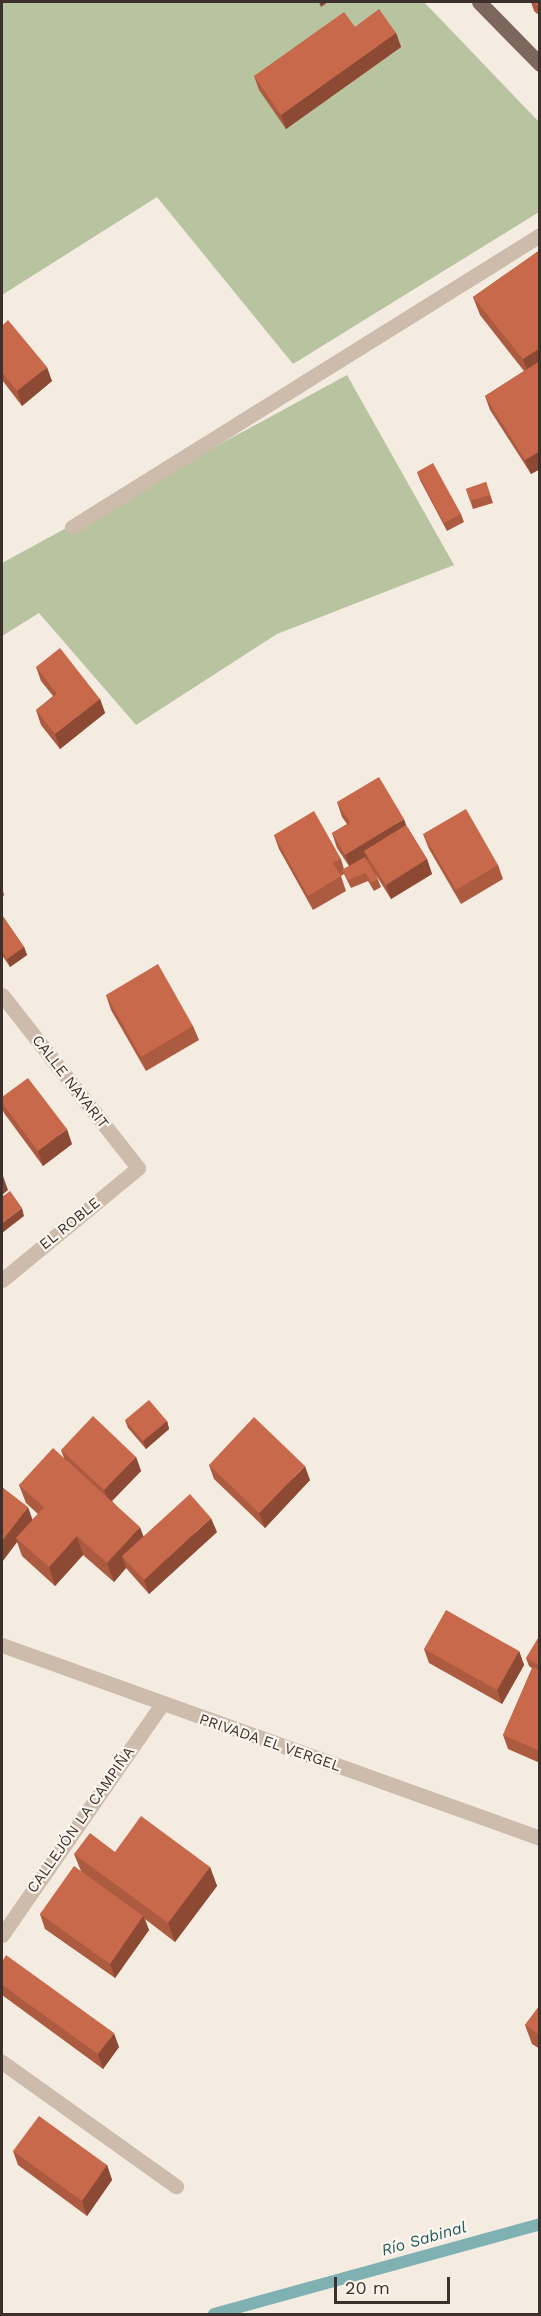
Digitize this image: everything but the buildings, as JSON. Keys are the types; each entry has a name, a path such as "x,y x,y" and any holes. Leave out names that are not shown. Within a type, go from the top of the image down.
{"main road":[{"path":"479,2 540,64"}],"street":[{"path":"72,527 540,235"},
{"name":"CALLE NAYARIT","path":"2,995 138,1168"},
{"name":"EL ROBLE","path":"2,1280 138,1168"},
{"name":"PRIVADA EL VERGEL","path":"2,1645 161,1705 540,1838"},
{"name":"CALLEJÓN LA CAMPIÑA","path":"2,1935 161,1705"},
{"path":"2,2062 176,2186"}],"green space":[{"path":"2,2 424,2 539,122 539,212 293,364 157,197 2,295"},
{"path":"347,375 454,565 277,634 136,725 39,613 2,636 2,563"}],"waterway":[{"name":"Río Sabinal","path":"214,2314 540,2224"}]}
